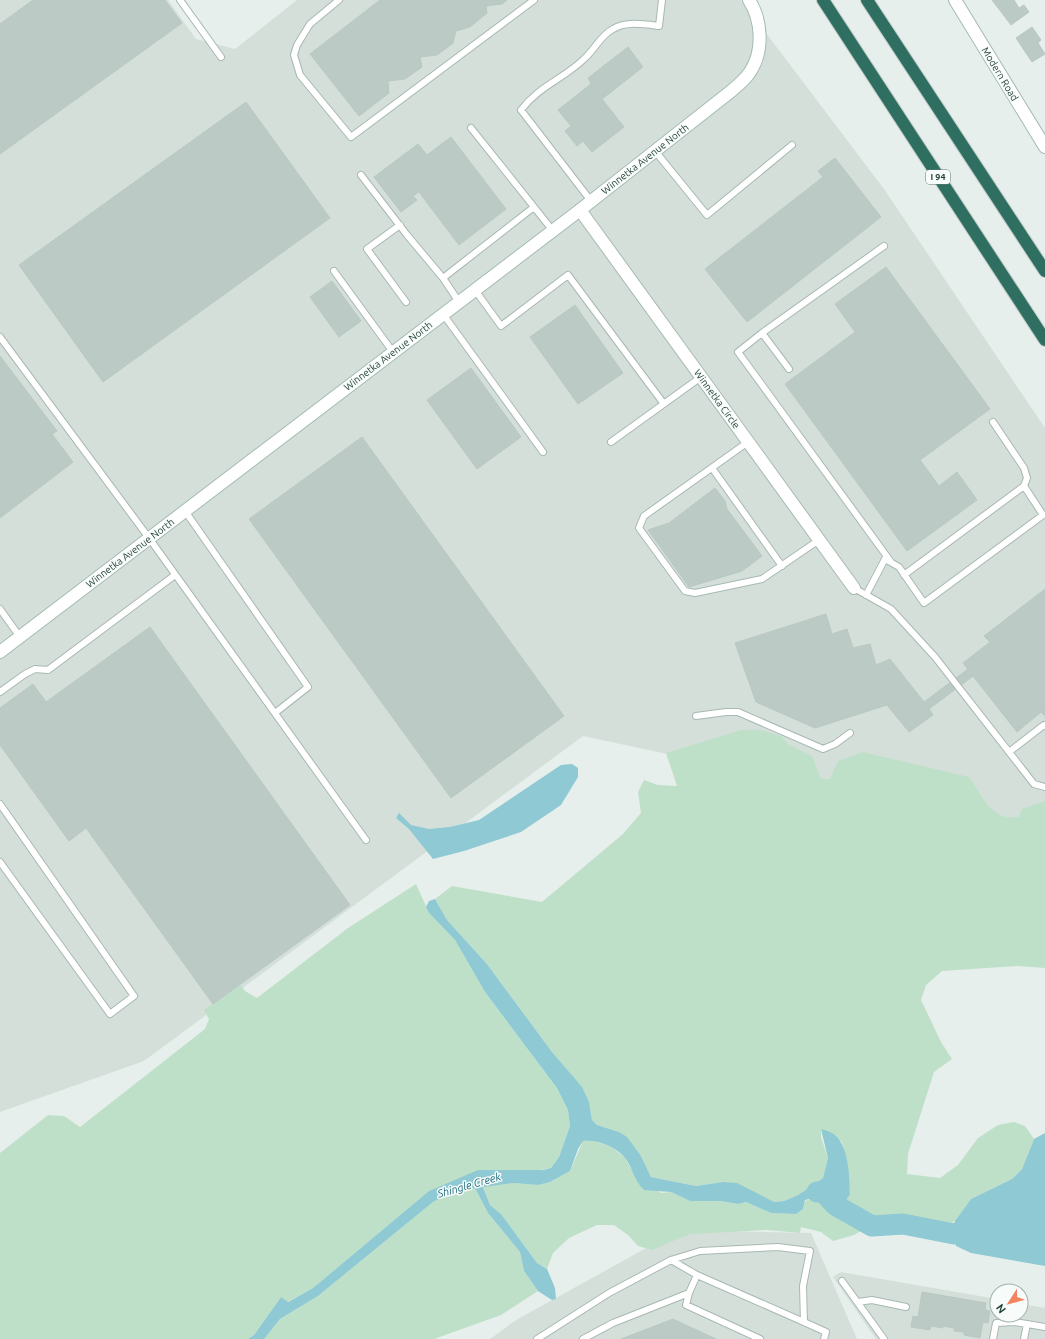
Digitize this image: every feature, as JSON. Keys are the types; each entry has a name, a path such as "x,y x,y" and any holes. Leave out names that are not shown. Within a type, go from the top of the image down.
{"highway":[{"name":"I 94","path":"823,0 1045,340"},
{"path":"867,0 1045,271"}],"street":[{"name":"Winnetka Avenue North","path":"0,652 553,231 740,83 750,72 756,59 759,47 758,18 750,0"},
{"name":"Modern Road","path":"955,0 1045,147"},
{"name":"Winnetka Circle","path":"580,210 854,588"}],"lane":[{"path":"180,0 221,57"},
{"path":"339,0 310,24 297,45 294,55 300,75 351,137 534,0"},
{"path":"591,201 522,110 531,97 570,71 586,58 604,36 613,29 629,24 658,26 662,0"},
{"path":"471,128 553,231"},
{"path":"655,151 707,215 792,145"},
{"path":"361,175 443,278 459,302"},
{"path":"443,278 534,207"},
{"path":"400,225 367,249 406,302"},
{"path":"884,246 738,352 892,563"},
{"path":"334,271 393,352"},
{"path":"475,290 501,326 568,275 664,404"},
{"path":"443,314 543,452"},
{"path":"762,334 789,369"},
{"path":"0,337 149,538 366,840"},
{"path":"611,442 701,377"},
{"path":"904,575 1024,486 1027,478 1024,468 993,422"},
{"path":"748,442 644,516 639,528 685,591 695,593 762,578 819,540"},
{"path":"712,468 782,566"},
{"path":"866,595 885,560 899,567 924,603 1043,515 1024,486"},
{"path":"185,511 308,687 275,713"},
{"path":"0,692 25,674 35,669 48,670 175,575"},
{"path":"854,588 891,609 932,654 1034,784 1045,786"},
{"path":"0,610 20,636"},
{"path":"696,716 738,712 823,749 835,744 850,732"},
{"path":"1009,752 1044,724 1045,726"},
{"path":"0,804 134,996 110,1014 0,862"},
{"path":"537,1339 609,1293 671,1260 700,1251 778,1247 810,1251 804,1286 804,1322"},
{"path":"671,1260 697,1275 826,1332 824,1339"},
{"path":"697,1275 686,1305 760,1339"},
{"path":"842,1281 884,1339"},
{"path":"583,1339 613,1323 690,1293"},
{"path":"858,1302 872,1300 906,1307"},
{"path":"992,1339 996,1323 1014,1322 1045,1327"},
{"path":"1024,1339 1027,1324"}],"shaded area":[{"path":"0,0 168,0 196,39 235,49 297,0 741,0 884,189 1045,428 1045,831 1042,834 583,736 144,1061 0,1112"},
{"path":"679,1230 811,1233 857,1339 490,1339 516,1320"},
{"path":"841,1272 989,1298 989,1323 1029,1323 1029,1305 1045,1308 1045,1339 876,1339 833,1277"}],"green space":[{"path":"741,730 760,730 781,736 788,744 812,756 821,779 830,779 838,761 863,752 969,777 987,804 996,813 1004,817 1019,817 1022,809 1045,801 1045,968 1017,966 942,971 926,985 921,1000 941,1042 952,1059 934,1072 908,1154 907,1174 940,1178 958,1165 978,1138 998,1125 1014,1122 1025,1126 1034,1139 1022,1169 1012,1179 971,1199 955,1221 944,1226 931,1219 895,1218 874,1220 842,1203 850,1195 847,1160 842,1142 821,1129 821,1137 828,1158 823,1178 798,1195 784,1201 774,1202 723,1182 696,1186 651,1177 641,1156 619,1132 597,1125 592,1120 589,1102 581,1087 552,1052 487,964 447,920 435,899 452,886 542,902 623,834 641,813 638,792 644,780 658,785 677,786 666,753"},
{"path":"416,884 429,913 455,940 485,992 557,1088 568,1110 570,1126 559,1157 551,1168 429,1191 313,1288 287,1302 281,1297 254,1335 248,1339 0,1339 0,1153 48,1115 64,1116 80,1127 205,1029 209,1019 204,1010 241,985 245,991 257,998 348,928"},
{"path":"591,1140 612,1147 625,1158 631,1169 661,1193 671,1192 690,1201 721,1201 738,1204 746,1202 771,1213 796,1214 803,1209 805,1201 817,1197 836,1212 866,1228 854,1235 833,1241 821,1232 801,1227 800,1233 767,1230 690,1234 652,1250 638,1246 628,1235 614,1225 597,1225 569,1238 553,1253 547,1269 537,1263 501,1214 490,1205 483,1186 514,1183 538,1185 550,1182 570,1171 583,1141"},
{"path":"475,1188 488,1213 520,1252 524,1271 538,1291 501,1315 434,1339 264,1339 280,1319 318,1296 433,1202 442,1197"}],"water":[{"path":"572,764 578,768 578,777 561,805 521,832 464,851 433,859 409,829 396,818 399,813 411,825 429,829 450,827 479,820 561,765"},
{"path":"435,899 447,920 487,964 552,1052 582,1087 589,1102 592,1120 597,1125 619,1132 627,1137 641,1156 651,1177 696,1186 723,1182 737,1183 774,1202 784,1201 798,1195 823,1178 828,1158 821,1129 832,1133 838,1138 842,1145 849,1170 850,1195 836,1212 817,1197 805,1200 803,1209 796,1214 771,1213 746,1202 738,1204 721,1201 690,1201 671,1192 644,1190 625,1158 617,1150 594,1141 583,1141 578,1149 570,1171 550,1182 538,1185 514,1183 483,1187 490,1205 501,1214 537,1263 547,1269 555,1288 556,1299 552,1300 538,1291 524,1271 520,1252 488,1213 475,1188 442,1197 433,1202 318,1296 280,1319 264,1339 248,1339 254,1335 281,1297 288,1302 313,1288 429,1191 478,1170 543,1170 551,1168 559,1157 570,1126 568,1110 557,1088 485,992 455,940 429,913 426,907 429,901"},
{"path":"1045,1133 1045,1266 971,1253 956,1246 954,1234 955,1221 971,1199 1012,1179 1022,1169 1034,1139"}],"building":[{"path":"33,0 165,0 182,23 0,154 0,24"},
{"path":"380,0 507,0 502,4 486,6 487,13 470,27 456,31 453,43 437,55 420,57 422,67 405,79 388,81 389,93 359,116 310,54"},
{"path":"992,0 1014,0 1019,8 1024,5 1029,12 1011,25"},
{"path":"1032,27 1041,40 1038,43 1045,54 1032,62 1016,38"},
{"path":"628,47 643,67 602,99 624,127 592,152 583,141 577,146 565,131 571,126 558,110 591,84 588,78"},
{"path":"246,102 330,218 103,382 19,265"},
{"path":"451,137 506,209 459,245 419,192 413,196 417,200 401,212 374,177 418,144 427,155"},
{"path":"835,158 881,217 747,322 705,269 823,177 818,171"},
{"path":"886,267 990,409 920,460 939,486 957,472 977,500 907,551 785,384 855,332 835,304"},
{"path":"332,281 361,321 339,337 310,297"},
{"path":"575,305 623,373 578,404 530,337"},
{"path":"0,356 57,431 52,434 73,462 0,518"},
{"path":"471,368 521,437 477,469 427,400"},
{"path":"362,437 564,716 451,798 249,519"},
{"path":"715,488 725,501 727,509 762,556 742,571 689,587 648,530 669,523"},
{"path":"1045,589 1045,716 1041,712 1017,732 973,676 929,709 933,715 909,732 887,705 815,728 756,702 735,643 826,614 832,634 847,629 853,648 870,644 876,665 890,659 924,702 968,669 963,663 990,642 984,636"},
{"path":"150,627 350,905 213,1004 86,828 69,841 0,745 0,708 33,684 46,702"},
{"path":"922,1292 986,1303 985,1310 989,1311 988,1323 983,1322 980,1338 964,1335 964,1332 954,1331 954,1328 943,1326 943,1328 931,1326 930,1330 911,1327 913,1316 918,1317"},
{"path":"673,1319 716,1339 621,1339"}],"waterway":[{"name":"Shingle Creek","path":"817,1192 823,1192 835,1205 872,1226 903,1224 954,1234 979,1224"}]}
